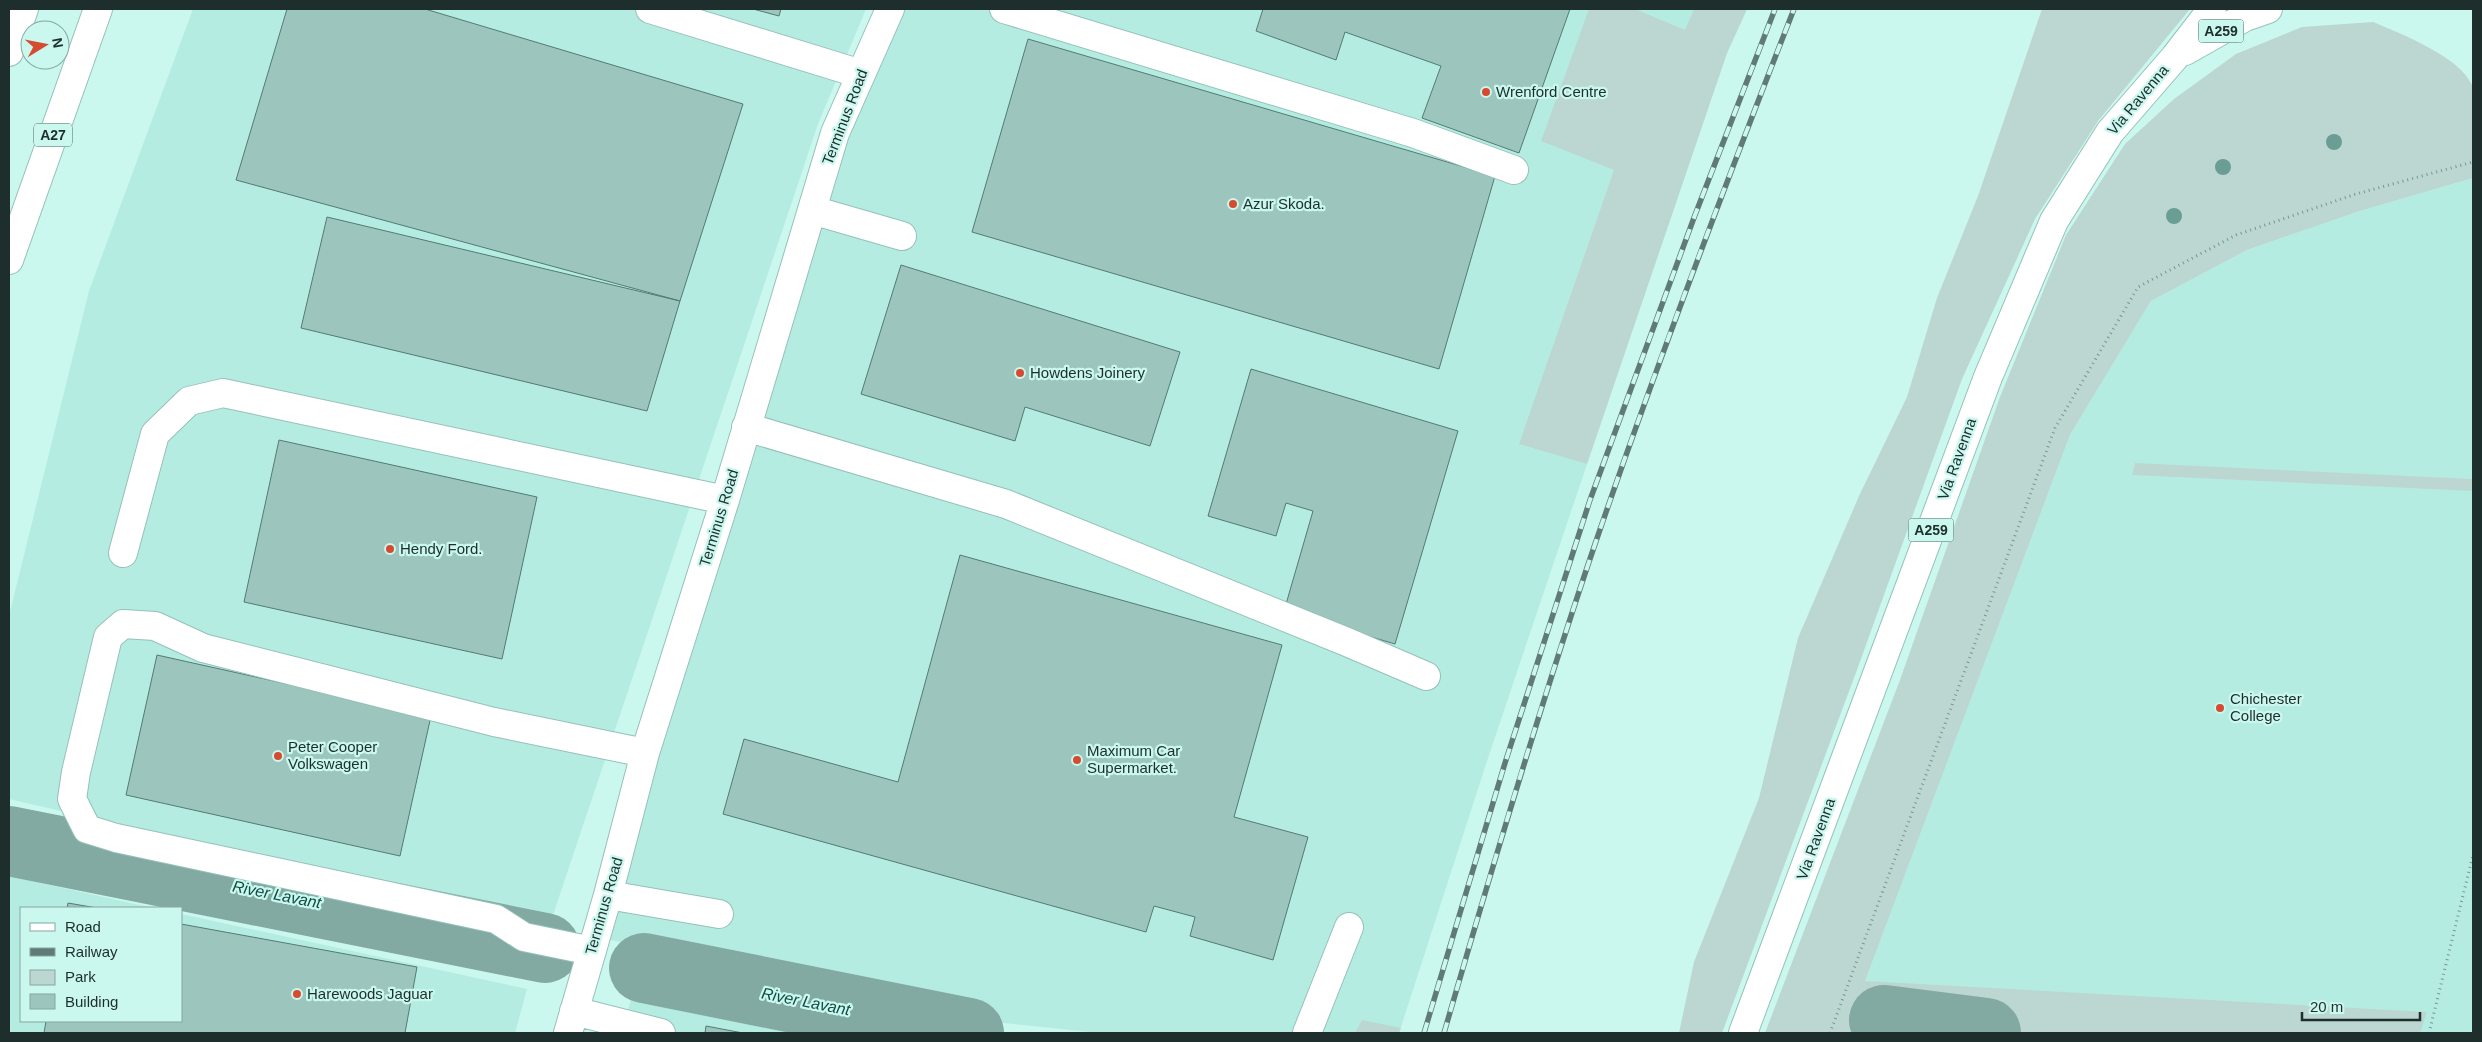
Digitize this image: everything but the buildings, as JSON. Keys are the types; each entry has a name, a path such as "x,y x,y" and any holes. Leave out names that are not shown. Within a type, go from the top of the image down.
{"main road":[{"path":"9,52 24,9"},
{"name":"A27","path":"9,260 98,9"},
{"path":"650,9 861,74"},
{"name":"Terminus Road","path":"571,1022 608,895 645,753 725,500 835,133 890,9"},
{"path":"1004,9 1395,127 1514,170"},
{"name":"Via Ravenna","path":"1743,1033 1988,377 2054,221 2110,132 2175,57 2212,9"},
{"name":"Via Ravenna","path":"2175,57 2245,17 2268,9"},
{"path":"812,210 902,236"},
{"path":"123,553 156,434 190,401 223,392 725,500"},
{"path":"746,427 1006,504 1338,638 1426,676"},
{"path":"592,951 524,937 496,919 116,838 87,829 72,799 76,772 108,637 123,624 155,626 203,648 494,722 645,753"},
{"path":"608,895 719,914"},
{"path":"1307,1033 1349,927"},
{"path":"571,1022 661,1033"}],"path":[{"path":"1830,1033 2055,428 2138,287 2236,235 2356,194 2473,162"},
{"path":"2428,1033 2473,854"}],"shaded area":[{"path":"193,9 866,9 818,124 550,924 9,799 9,616 89,291"},
{"path":"905,9 1747,9 1727,53 1587,464 1487,761 1399,1033 1099,1033 948,1017 607,939 658,756 848,137"},
{"name":"Chichester College","path":"2473,178 2473,1033 1845,1033 2070,435 2151,301 2247,250 2360,211"},
{"name":"Harewoods Jaguar","path":"9,876 148,907 20,907 20,1022 182,1022 182,914 527,989 515,1033 9,1033"},
{"path":"632,996 817,1033 621,1033"}],"green space":[{"path":"1589,9 1635,9 1685,30 1694,9 1747,9 1727,53 1587,464 1519,444 1614,170 1541,141"},
{"path":"2042,9 2190,9 2098,121 2035,219 1962,379 1858,667 1722,1033 1679,1033 1694,962 1759,798 1798,638 1859,496 1907,397 1937,298 1978,196"},
{"path":"2373,22 2428,47 2442,55 2465,74 2472,85 2473,91 2473,178 2360,211 2247,250 2151,301 2070,435 1865,981 2427,1012 2420,1033 1765,1033 1900,680 2000,397 2066,235 2125,144 2174,99 2236,54 2302,27"},
{"path":"2135,463 2473,479 2473,491 2132,475"},
{"path":"1362,1020 1401,1028 1399,1033 1355,1033"}],"waterway":[{"name":"River Lavant","path":"9,841 545,948"},
{"name":"River Lavant","path":"644,968 969,1033"},
{"name":"River Lavant","path":"1884,1020 1986,1033"}],"railway":[{"path":"1424,1033 1505,763 1590,500 1695,215 1775,9"},
{"path":"1444,1033 1516,790 1593,550 1690,278 1794,9"}],"place":[{"name":"Wrenford Centre","path":"1486,92"},
{"name":"Azur Skoda.","path":"1233,204"},
{"name":"Howdens Joinery","path":"1020,373"},
{"name":"Hendy Ford.","path":"390,549"},
{"name":"Chichester College","path":"2220,708"},
{"name":"Peter Cooper Volkswagen","path":"278,756"},
{"name":"Maximum Car Supermarket.","path":"1077,760"},
{"name":"Harewoods Jaguar","path":"297,994"}]}
